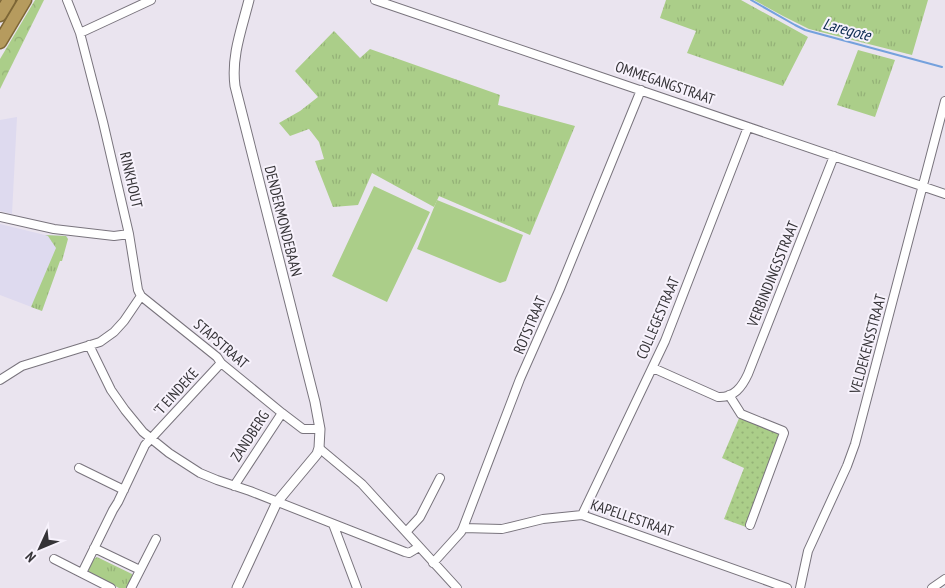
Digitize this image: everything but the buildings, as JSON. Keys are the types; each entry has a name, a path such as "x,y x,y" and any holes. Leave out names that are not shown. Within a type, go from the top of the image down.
{"highway":[{"path":"0,15 9,0"},
{"path":"0,42 25,0"}],"street":[{"name":"RINKHOUT","path":"67,0 80,33 105,130 129,234 136,284 141,296"},
{"path":"80,33 151,0"},
{"name":"DENDERMONDEBAAN","path":"249,0 235,55 234,86 315,402 320,429 319,448"},
{"name":"OMMEGANGSTRAAT","path":"375,0 945,194"},
{"name":"ROTSTRAAT","path":"433,563 463,528 520,379 559,291 641,90"},
{"name":"VELDEKENSSTRAAT","path":"800,588 808,551 844,473 855,444 945,101"},
{"name":"COLLEGESTRAAT","path":"582,515 653,368 748,127"},
{"name":"VERBINDINGSSTRAAT","path":"729,396 739,390 748,374 834,156"},
{"path":"0,217 54,230 114,236 129,234"},
{"path":"0,380 22,366 100,342 117,329 141,296"},
{"name":"STAPSTRAAT","path":"141,296 217,357 221,363 282,413"},
{"path":"89,345 115,397 132,420 151,440 200,473 405,552 409,553 419,546"},
{"name":"'T EINDEKE","path":"82,573 144,448 221,363"},
{"path":"653,368 712,395 729,396 741,414 784,432 750,526"},
{"name":"ZANDBERG","path":"234,486 282,413 303,429 320,429"},
{"path":"237,588 277,502 314,458 319,448 362,484 407,531 433,563 457,588"},
{"path":"79,468 124,490"},
{"path":"407,531 420,516 440,478"},
{"name":"KAPELLESTRAAT","path":"463,528 502,529 543,519 582,515 786,588"},
{"path":"334,524 357,588"},
{"path":"131,588 156,539"},
{"path":"94,548 140,570"},
{"path":"54,559 112,588"},
{"path":"932,588 945,579"}],"shaded area":[{"path":"17,117 12,214 0,211 0,120"},
{"path":"0,224 45,235 68,236 42,311 0,295"}],"green space":[{"path":"35,0 44,0 0,89 0,59"},
{"path":"666,0 741,0 808,37 783,86 687,53 696,31 660,18"},
{"path":"754,0 928,0 912,55 809,29"},
{"path":"334,31 360,58 370,49 500,95 498,105 575,126 530,235 439,196 434,207 372,173 358,205 333,207 315,161 324,159 319,142 309,129 290,136 279,123 300,111 318,97 295,71"},
{"path":"858,50 895,60 875,117 837,105"},
{"path":"374,186 430,212 387,302 332,276"},
{"path":"437,200 523,235 506,281 500,283 417,249"},
{"path":"45,235 66,236 68,239 62,261 60,261 42,311 31,307 56,248 48,236"},
{"path":"740,416 781,434 746,527 724,519 744,468 722,458"},
{"path":"97,557 132,574 133,576 128,588 119,588 89,572 91,563"}],"waterway":[{"name":"Laregote","path":"751,0 805,30 942,67"}]}
